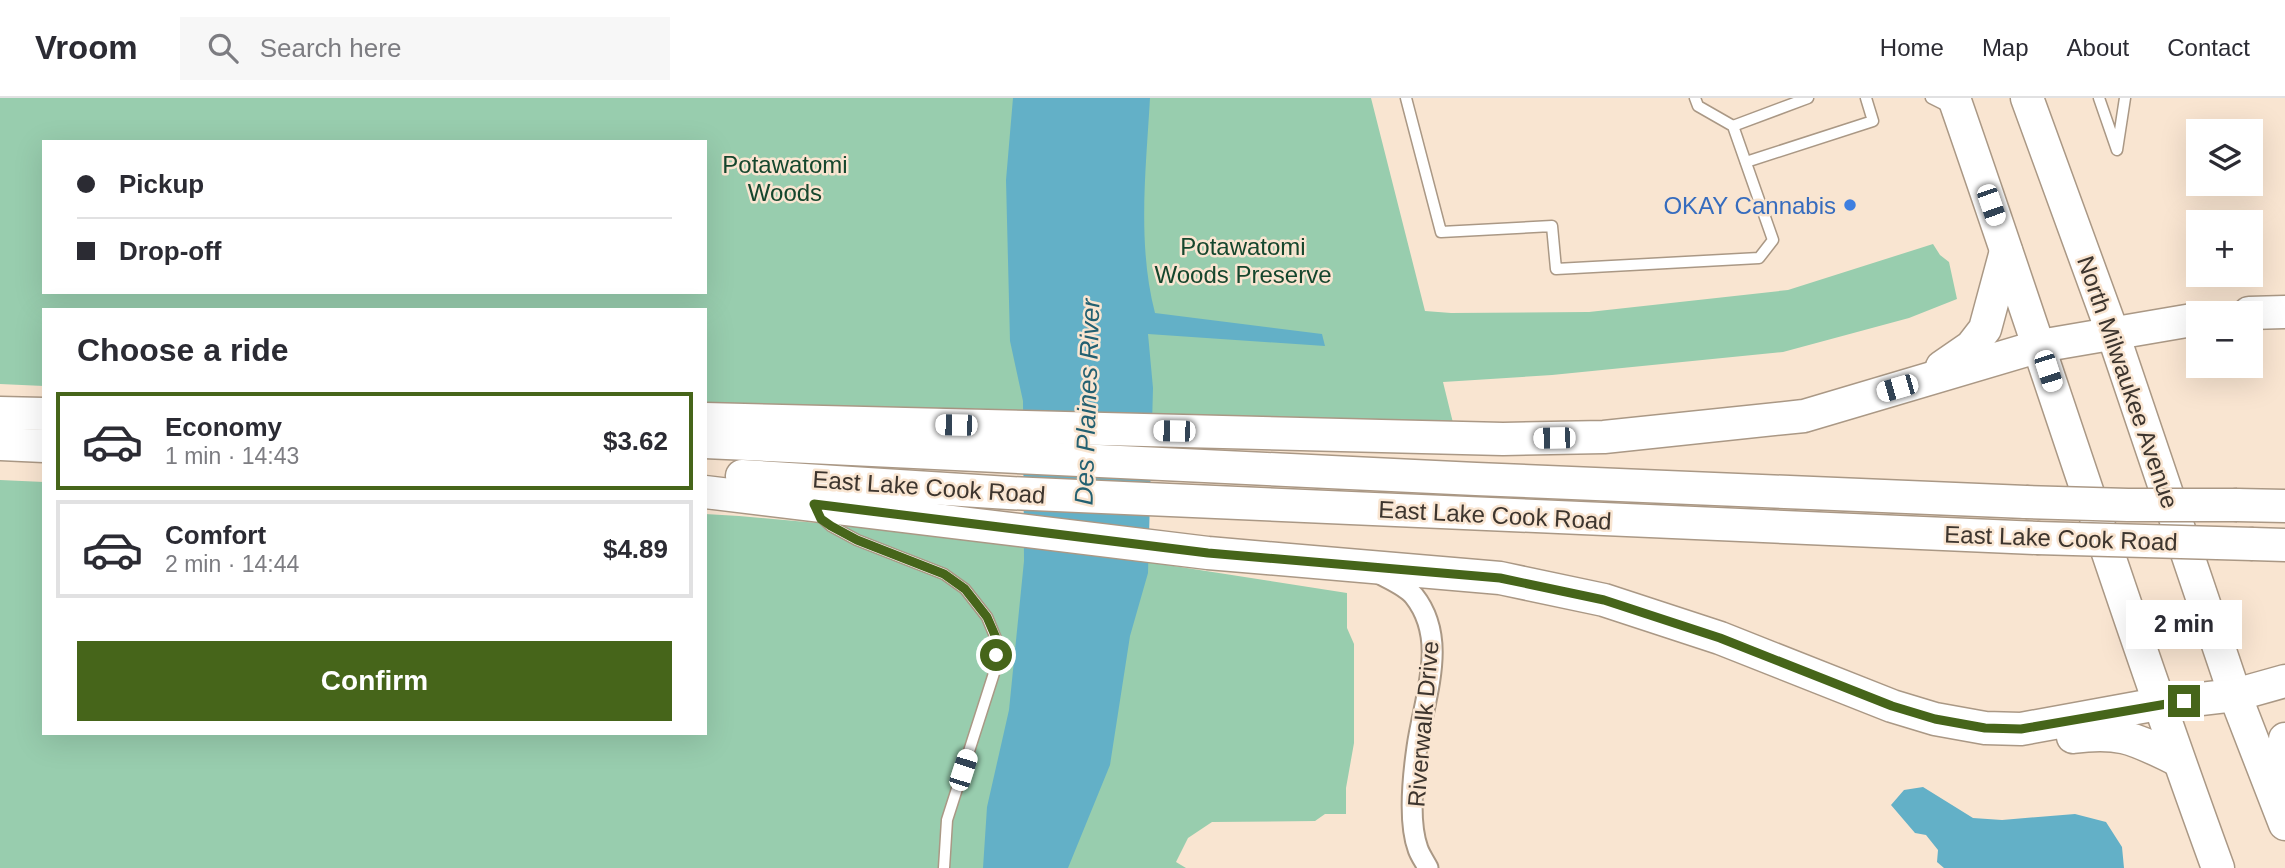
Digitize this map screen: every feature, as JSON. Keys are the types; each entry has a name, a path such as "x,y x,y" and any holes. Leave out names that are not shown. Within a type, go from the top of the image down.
{"main road":[{"name":"North Milwaukee Avenue","path":"2027,98 2113,334 2235,695 2284,820"},
{"path":"1956,105 2040,346 2158,704 2218,868"},
{"path":"1921,382 1962,354 1985,329 2006,251"},
{"path":"2263,313 2285,312"},
{"path":"707,419 1011,442 1174,431 1503,439 1604,438 1804,416 2040,346 2186,321"},
{"path":"0,413 42,414"},
{"name":"East Lake Cook Road","path":"707,442 1011,442 1172,464 2026,502 2285,506"},
{"path":"0,444 42,446"},
{"name":"East Lake Cook Road","path":"707,474 1009,493 2038,538 2285,545"},
{"path":"707,492 1169,547 1500,578 1604,600 1720,638 1892,706 1935,719 1985,728 2021,729 2158,704 2235,695 2285,681"},
{"path":"1892,706 1899,719 1938,733 2039,742 2100,733 2116,734 2178,760"},
{"path":"2284,820 2285,738"}],"street":[{"name":"Riverwalk Drive","path":"1366,566 1412,593 1425,611 1432,632 1432,664 1415,770 1414,827 1418,849 1428,868"}],"lane":[{"path":"1406,98 1441,232 1552,226 1556,269 1759,258 1773,240 1733,125 1698,106 1695,98"},
{"path":"1733,125 1808,98"},
{"path":"1746,162 1873,121 1866,98"},
{"path":"1931,98 1956,105"},
{"path":"2099,98 2117,150 2125,98"},
{"path":"814,504 821,519 831,526 857,540 944,574 965,589 987,617 997,640 995,670 947,820 944,868"}],"green space":[{"name":"Potawatomi Woods Preserve","path":"0,98 1371,98 1425,311 1589,312 1788,290 1933,244 1949,262 1957,299 1909,318 1783,352 1552,375 1443,382 1455,431 707,411 707,308 42,308 42,386 0,384"},
{"path":"0,480 42,482 42,735 707,735 707,514 1007,540 1347,593 1347,628 1354,644 1354,743 1346,788 1346,814 1325,814 1315,821 1212,822 1188,838 1176,862 1186,868 0,868"}],"water":[{"name":"Des Plaines River","path":"1013,98 1150,98 1144,233 1149,287 1155,313 1322,334 1325,346 1148,334 1153,388 1148,573 1130,636 1110,765 1068,868 983,868 987,807 1009,710 1024,561 1023,401 1010,341 1006,180"},
{"path":"1923,787 1973,818 2002,820 2075,814 2106,822 2122,847 2124,868 1944,868 1937,862 1938,850 1926,835 1915,833 1891,805 1904,790"}],"place":[{"name":"OKAY Cannabis","path":"1850,205"}],"route":[{"path":"996,655 997,640 987,617 965,589 944,574 857,540 831,526 821,519 814,504 1208,553 1500,578 1604,600 1720,638 1892,706 1935,719 1985,728 2021,729 2184,701"}],"park label":[{"name":"Potawatomi Woods","path":"785,178"}]}
